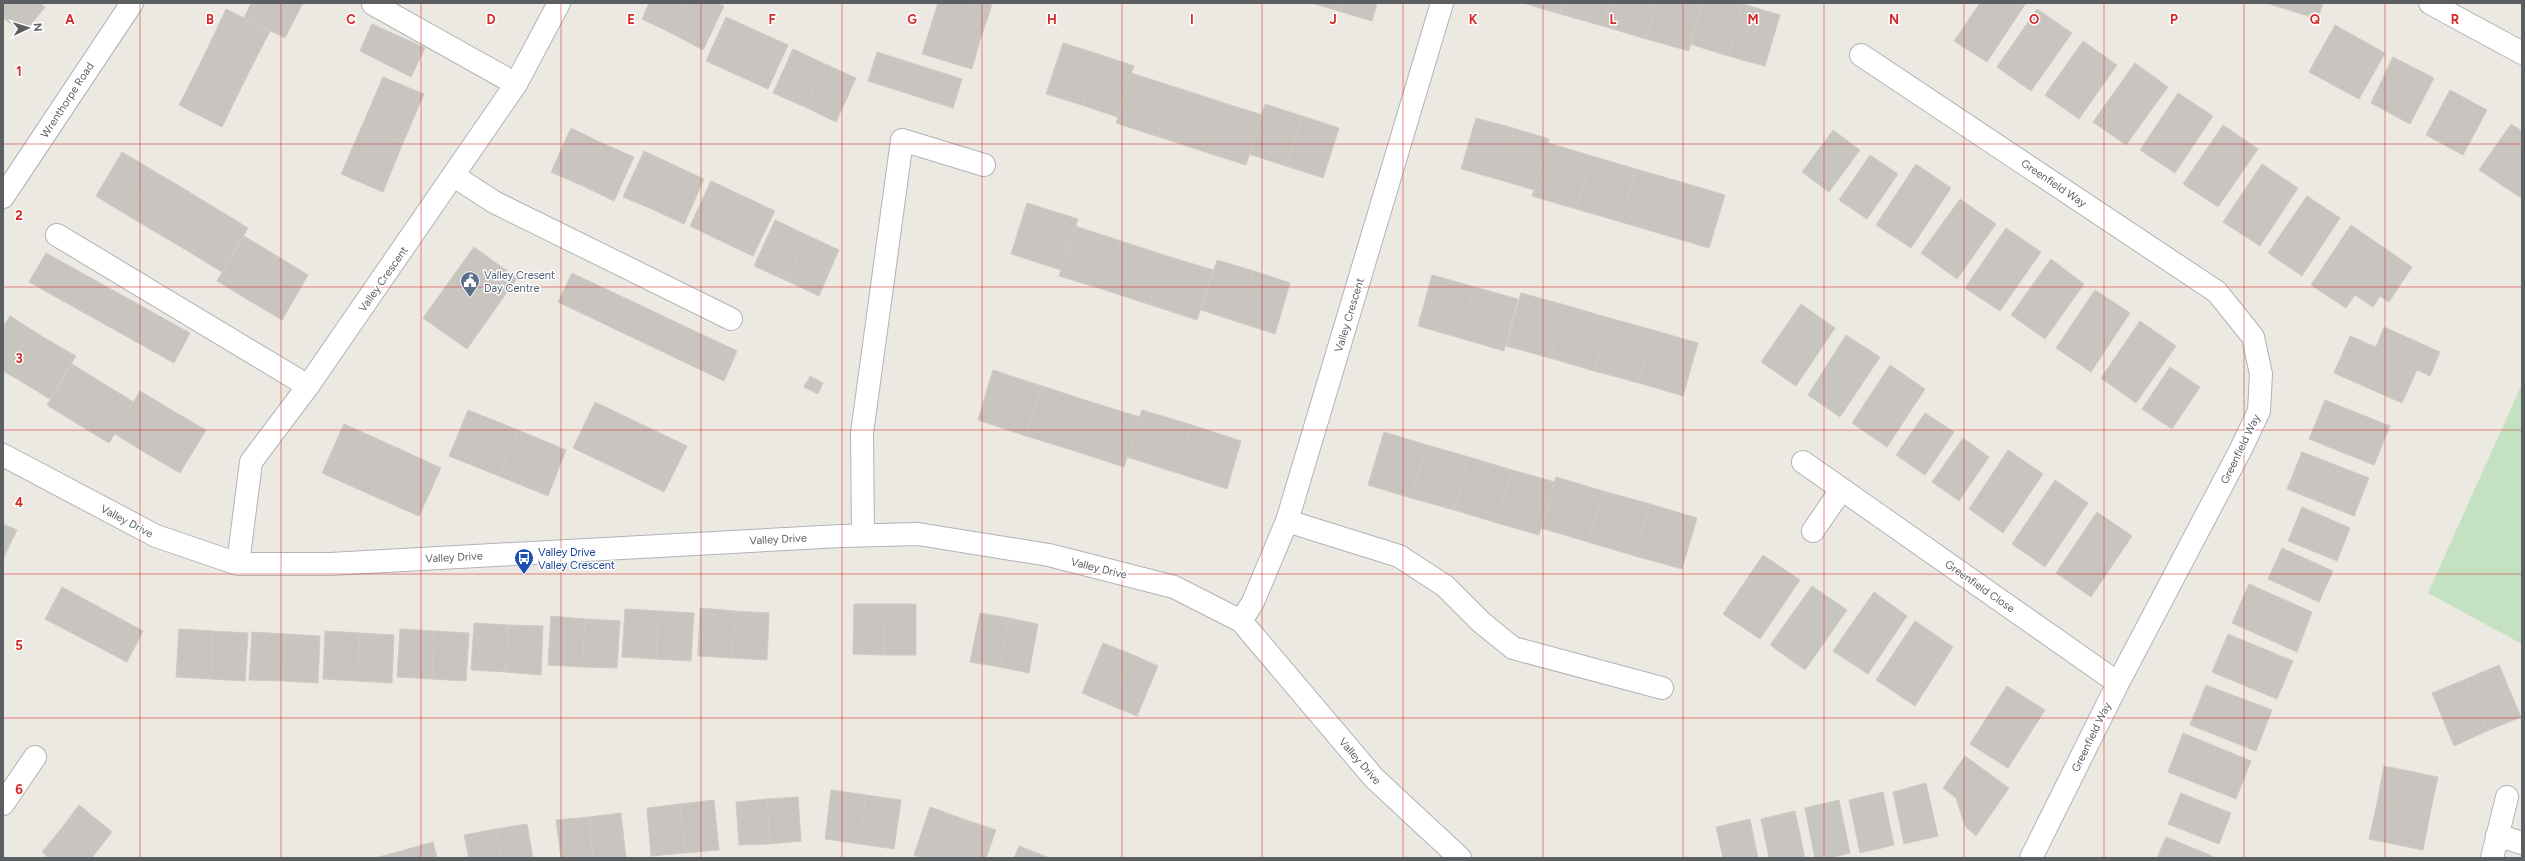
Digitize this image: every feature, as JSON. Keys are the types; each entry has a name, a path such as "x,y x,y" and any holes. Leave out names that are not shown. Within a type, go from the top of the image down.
{"street":[{"name":"Wrenthorpe Road","path":"3,197 132,3"},
{"name":"Valley Crescent","path":"238,564 252,462 308,386 516,84 559,3"},
{"name":"Valley Crescent","path":"1241,621 1253,602 1287,521 1442,3"},
{"path":"2430,3 2522,53"},
{"path":"373,4 516,84"},
{"name":"Greenfield Way","path":"1861,55 2217,292 2253,336 2261,374 2259,411 2118,683 2031,858"},
{"path":"863,535 862,433 902,140 984,165"},
{"path":"454,176 494,202 731,319"},
{"path":"57,235 308,386"},
{"name":"Valley Drive","path":"3,455 156,536 238,564 330,564 863,535 918,534 1049,555 1174,588 1241,621 1374,778 1460,858"},
{"name":"Greenfield Close","path":"1803,462 2118,683"},
{"path":"1813,530 1841,490"},
{"path":"1287,521 1399,556 1445,586 1481,622 1513,648 1662,688"},
{"path":"3,804 35,757"},
{"path":"2492,858 2507,797"},
{"path":"2497,835 2522,843"}],"green space":[{"path":"2522,384 2522,644 2428,593"}],"building":[{"path":"3,3 39,3 45,7 24,33 3,18"},
{"path":"251,3 303,3 285,38 244,18"},
{"path":"649,3 687,3 673,34 642,19"},
{"path":"687,3 718,3 724,6 703,50 673,34"},
{"path":"938,3 964,3 990,11 980,40 931,25"},
{"path":"964,3 992,3 990,11"},
{"path":"1312,3 1338,3 1335,10"},
{"path":"1338,3 1377,3 1372,21 1335,10"},
{"path":"1523,3 1563,3 1560,14"},
{"path":"1563,3 1610,3 1603,26 1560,14"},
{"path":"1610,3 1656,3 1646,39 1603,26"},
{"path":"1656,3 1702,3 1689,51 1646,39"},
{"path":"1702,3 1743,4 1728,56 1690,44"},
{"path":"1980,3 2026,3 1987,62 1954,41"},
{"path":"2266,3 2323,3 2318,19"},
{"path":"1743,4 1780,15 1765,66 1728,56"},
{"path":"226,9 270,31 245,80 203,58"},
{"path":"2037,9 2072,33 2031,91 1997,67"},
{"path":"726,17 757,31 737,75 706,61"},
{"path":"372,24 425,48 411,77 360,51"},
{"path":"931,25 980,40 972,69 922,54"},
{"path":"2335,25 2385,53 2359,99 2309,72"},
{"path":"757,31 788,45 768,89 737,75"},
{"path":"2083,41 2117,65 2079,119 2045,95"},
{"path":"1063,43 1098,54 1082,105 1046,94"},
{"path":"793,49 825,64 805,107 773,93"},
{"path":"877,52 962,79 953,108 868,81"},
{"path":"1098,54 1134,66 1117,117 1082,105"},
{"path":"2393,57 2434,78 2410,124 2371,103"},
{"path":"203,58 245,80 222,127 179,105"},
{"path":"2135,63 2168,87 2126,145 2093,122"},
{"path":"825,64 856,78 836,122 805,107"},
{"path":"1131,73 1175,87 1159,137 1116,123"},
{"path":"383,77 424,94 403,143 362,126"},
{"path":"1175,87 1218,101 1202,151 1159,137"},
{"path":"2450,90 2487,110 2463,155 2426,135"},
{"path":"2178,93 2213,116 2175,173 2140,150"},
{"path":"1218,101 1262,115 1246,165 1202,151"},
{"path":"1265,104 1302,116 1286,166 1249,154"},
{"path":"1302,116 1339,128 1323,178 1286,166"},
{"path":"1476,118 1513,128 1497,179 1461,169"},
{"path":"2511,124 2522,131 2521,198 2479,170"},
{"path":"2223,125 2258,149 2218,207 2183,184"},
{"path":"362,126 403,143 383,192 341,174"},
{"path":"571,128 602,143 583,186 551,172"},
{"path":"1513,128 1549,139 1534,190 1497,179"},
{"path":"1833,130 1860,150 1829,192 1802,172"},
{"path":"602,143 634,157 614,201 583,186"},
{"path":"1548,143 1592,156 1576,209 1532,196"},
{"path":"644,151 674,165 654,210 623,197"},
{"path":"122,152 154,171 127,215 96,196"},
{"path":"1870,155 1898,174 1867,219 1839,200"},
{"path":"1592,156 1636,169 1621,222 1576,209"},
{"path":"1916,164 1951,188 1911,248 1876,225"},
{"path":"2262,164 2298,188 2260,246 2223,222"},
{"path":"674,165 704,179 684,224 654,210"},
{"path":"1636,169 1681,182 1665,235 1621,222"},
{"path":"154,171 186,190 159,234 127,215"},
{"path":"711,181 743,196 721,241 690,226"},
{"path":"1681,182 1725,195 1709,248 1665,235"},
{"path":"186,190 217,209 191,253 159,234"},
{"path":"743,196 775,211 753,256 721,241"},
{"path":"2307,196 2340,218 2302,276 2268,253"},
{"path":"1960,199 1996,224 1957,279 1921,253"},
{"path":"1027,203 1078,219 1061,270 1011,254"},
{"path":"217,209 248,228 222,272 191,253"},
{"path":"775,220 807,235 787,281 754,266"},
{"path":"2351,225 2412,267 2389,302 2380,296 2373,307 2355,295 2346,308 2311,285"},
{"path":"1075,226 1121,241 1105,290 1059,276"},
{"path":"2006,228 2041,252 2000,311 1965,288"},
{"path":"807,235 839,250 819,296 787,281"},
{"path":"244,236 277,256 250,301 217,281"},
{"path":"1121,241 1167,256 1151,305 1105,290"},
{"name":"Valley Cresent Day Centre","path":"474,247 517,278 467,349 423,318"},
{"path":"46,253 190,333 174,363 29,282"},
{"path":"277,256 308,275 282,320 250,301"},
{"path":"1167,256 1213,270 1197,320 1151,305"},
{"path":"2051,259 2084,284 2045,339 2011,315"},
{"path":"1217,260 1254,271 1238,322 1201,310"},
{"path":"1254,271 1290,283 1275,334 1238,322"},
{"path":"572,273 737,351 724,381 558,302"},
{"path":"1432,275 1475,287 1460,338 1418,326"},
{"path":"1475,287 1518,299 1504,351 1460,338"},
{"path":"2095,290 2130,313 2091,372 2056,348"},
{"path":"1521,293 1565,305 1550,358 1506,346"},
{"path":"1801,304 1835,328 1796,386 1761,362"},
{"path":"1565,305 1609,318 1594,371 1550,358"},
{"path":"10,316 43,337 17,379 3,371 3,327"},
{"path":"1609,318 1653,330 1639,383 1594,371"},
{"path":"2140,321 2176,346 2136,403 2101,378"},
{"path":"2384,327 2440,352 2430,376 2417,370 2402,403 2334,373 2350,336 2376,347"},
{"path":"1653,330 1698,343 1683,396 1639,383"},
{"path":"1846,335 1880,357 1840,417 1808,395"},
{"path":"43,337 76,356 50,399 17,379"},
{"path":"72,364 104,384 79,425 47,405"},
{"path":"1890,365 1925,389 1887,447 1852,423"},
{"path":"2170,367 2200,387 2172,429 2142,409"},
{"path":"993,370 1042,386 1026,436 978,420"},
{"path":"810,376 823,383 818,394 804,387"},
{"path":"104,384 134,402 109,443 79,425"},
{"path":"1042,386 1091,402 1075,451 1026,436"},
{"path":"140,391 175,412 149,455 115,434"},
{"path":"2325,400 2390,426 2374,465 2309,439"},
{"path":"595,402 641,424 619,470 573,448"},
{"path":"1091,402 1140,417 1124,467 1075,451"},
{"path":"468,410 518,430 499,476 449,456"},
{"path":"1142,410 1192,425 1177,473 1127,457"},
{"path":"175,412 206,430 180,473 149,455"},
{"path":"1925,413 1954,432 1925,475 1896,455"},
{"path":"344,424 393,446 371,495 322,473"},
{"path":"641,424 687,446 664,492 619,470"},
{"path":"1192,425 1241,441 1227,489 1177,473"},
{"path":"518,430 566,450 548,496 499,476"},
{"path":"1384,432 1427,445 1411,498 1368,485"},
{"path":"1963,438 1989,457 1959,501 1932,482"},
{"path":"1427,445 1469,457 1454,510 1411,498"},
{"path":"393,446 441,468 419,516 371,495"},
{"path":"2008,450 2043,474 2003,533 1969,509"},
{"path":"2302,452 2369,478 2354,516 2287,489"},
{"path":"1469,457 1512,470 1497,523 1454,510"},
{"path":"1512,470 1555,482 1539,535 1497,523"},
{"path":"1556,477 1603,491 1588,542 1541,528"},
{"path":"2055,480 2088,503 2045,567 2012,544"},
{"path":"1603,491 1650,504 1635,556 1588,542"},
{"path":"1650,504 1697,518 1682,569 1635,556"},
{"path":"2302,507 2350,528 2337,561 2288,541"},
{"path":"2097,512 2132,536 2091,597 2056,573"},
{"path":"3,524 17,530 3,559"},
{"path":"2282,548 2333,571 2319,602 2268,579"},
{"path":"1763,555 1800,580 1760,639 1723,614"},
{"path":"2249,584 2312,612 2297,652 2232,623"},
{"path":"1812,586 1847,610 1805,670 1770,645"},
{"path":"62,587 143,631 127,662 45,619"},
{"path":"1874,592 1907,616 1868,674 1833,651"},
{"path":"854,604 886,604 884,655 853,654"},
{"path":"886,604 916,604 916,655 884,655"},
{"path":"700,608 735,611 732,658 698,656"},
{"path":"625,609 659,611 656,659 622,657"},
{"path":"659,611 694,613 691,661 656,659"},
{"path":"735,611 769,613 767,660 732,658"},
{"path":"980,613 1009,618 1000,667 970,662"},
{"path":"551,616 585,619 582,667 548,665"},
{"path":"1009,618 1038,624 1029,673 1000,667"},
{"path":"585,619 620,621 617,668 582,667"},
{"path":"1915,621 1953,647 1915,706 1876,680"},
{"path":"474,623 508,625 506,672 471,670"},
{"path":"508,625 543,626 541,675 506,672"},
{"path":"179,629 213,631 211,679 176,677"},
{"path":"400,629 434,631 432,679 397,677"},
{"path":"213,631 248,633 245,681 211,679"},
{"path":"325,631 360,633 357,681 323,679"},
{"path":"434,631 469,633 466,681 432,679"},
{"path":"252,632 286,634 283,681 249,680"},
{"path":"360,633 394,635 392,683 357,681"},
{"path":"286,634 320,636 318,683 283,681"},
{"path":"2228,634 2293,661 2277,699 2212,672"},
{"path":"1103,643 1131,654 1110,705 1082,693"},
{"path":"1131,654 1158,666 1137,716 1110,705"},
{"path":"2499,665 2521,717 2487,731 2466,679"},
{"path":"2466,679 2487,731 2454,746 2432,693"},
{"path":"2206,685 2272,710 2256,751 2190,725"},
{"path":"2007,686 2045,710 2008,768 1970,744"},
{"path":"2183,733 2251,761 2236,799 2168,772"},
{"path":"1965,756 2009,788 1976,836 1965,826 1956,798 1943,788"},
{"path":"2384,766 2438,777 2430,814 2377,803"},
{"path":"1926,783 1938,836 1904,844 1893,792"},
{"path":"831,790 866,795 860,844 825,839"},
{"path":"1883,792 1894,845 1860,853 1849,800"},
{"path":"2181,793 2231,813 2219,844 2168,824"},
{"path":"866,795 901,800 894,849 860,844"},
{"path":"798,797 801,841 770,844 767,799"},
{"path":"767,799 770,844 739,845 736,802"},
{"path":"714,800 719,850 685,853 680,804"},
{"path":"1839,800 1850,853 1830,858 1815,858 1805,808"},
{"path":"2377,803 2430,814 2423,850 2369,839"},
{"path":"680,804 685,853 651,856 647,808"},
{"path":"79,805 112,832 94,855 61,829"},
{"path":"930,807 963,819 950,858 923,858 914,855"},
{"path":"1795,811 1805,858 1769,858 1761,819"},
{"path":"621,813 626,858 593,858 589,817"},
{"path":"589,817 593,858 561,858 556,820"},
{"path":"963,819 996,830 986,858 950,858"},
{"path":"1750,819 1758,858 1723,858 1716,827"},
{"path":"527,824 533,858 501,858 496,829"},
{"path":"61,829 94,855 92,858 49,858 42,852"},
{"path":"496,829 501,858 469,858 464,835"},
{"path":"2166,837 2212,856 2212,858 2157,858"},
{"path":"433,842 437,858 395,858 394,853"},
{"path":"1019,846 1047,857 1047,858 1014,858"},
{"path":"394,853 395,858 375,858"}],"place":[{"name":"Valley Cresent Day Centre","path":"470,298"},
{"name":"Valley Drive Valley Crescent","path":"524,575"}]}
